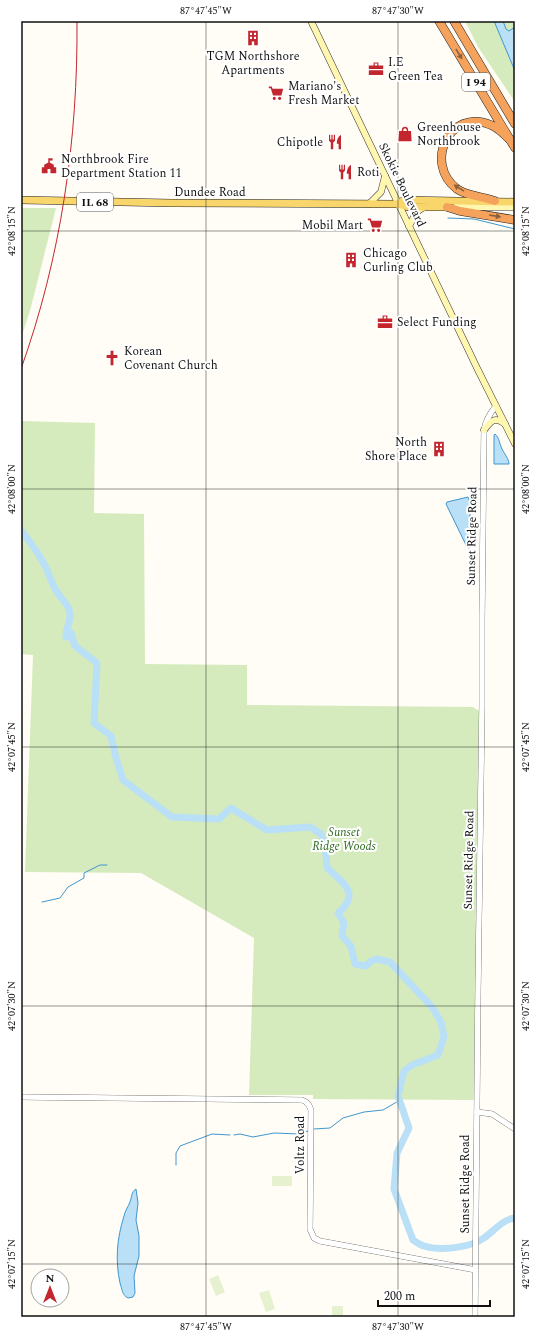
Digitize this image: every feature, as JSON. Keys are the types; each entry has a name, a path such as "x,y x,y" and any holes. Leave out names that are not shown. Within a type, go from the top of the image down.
{"highway":[{"name":"I 94","path":"439,21 513,145"},
{"path":"454,21 471,50"},
{"name":"I 94","path":"459,21 471,50 515,124"},
{"path":"495,201 458,189 448,180 442,168 441,154 444,143 448,134 457,127 467,122 479,122 491,125 501,131 513,145"},
{"path":"447,207 515,220"}],"main road":[{"name":"Skokie Boulevard","path":"311,21 515,444"},
{"path":"369,204 381,192 385,176"},
{"name":"Dundee Road","path":"21,200 172,203 398,204 408,207 515,207"},
{"name":"Dundee Road","path":"398,204 404,200 515,202"},
{"path":"409,226 418,209 425,207"},
{"path":"484,430 493,420 498,420 505,424"}],"street":[{"name":"Sunset Ridge Road","path":"475,1317 484,430 490,413 496,406"},
{"name":"Voltz Road","path":"21,1097 302,1100 309,1104 311,1110 310,1225 311,1234 314,1238 320,1241 476,1270"},
{"path":"477,1112 492,1114 515,1129"}],"green space":[{"path":"465,21 515,21 515,102 478,47"},
{"path":"21,208 56,208 30,311 21,338"},
{"name":"Sunset Ridge Woods","path":"21,421 95,423 94,513 144,514 145,664 247,665 247,705 473,707 479,711 474,1100 313,1099 313,1095 249,1095 254,938 141,873 25,872 33,655 21,654"},
{"path":"272,1176 292,1176 292,1186 272,1186"},
{"path":"218,1275 225,1292 216,1296 209,1279"},
{"path":"269,1290 275,1309 266,1312 259,1293"},
{"path":"332,1306 343,1306 343,1317 332,1317"}],"water":[{"path":"494,21 503,21 506,29 509,31 515,27 515,71"},
{"path":"495,434 499,439 509,464 494,464"},
{"path":"468,497 470,502 469,548 467,547 446,504 447,502"},
{"path":"136,1189 138,1203 136,1220 139,1236 139,1256 134,1276 135,1293 133,1297 128,1298 123,1294 118,1274 118,1249 124,1214 130,1202 132,1193"}],"waterway":[{"path":"448,218 474,219 515,229"},
{"path":"21,530 39,555 46,567 55,589 68,607 70,616 66,637 69,637 71,633 75,646 97,663 94,723 111,736 123,780 172,817 219,819 231,808 267,830 310,827 321,834 325,845 327,868 348,889 348,900 345,906 338,913 344,923 342,936 351,946 355,964 366,966 371,961 377,959 390,962 432,1007 441,1022 444,1037 438,1055 412,1065 404,1071 398,1096 409,1128 397,1153 394,1189 413,1240 421,1245 431,1248 455,1248 478,1241 506,1221 515,1218"},
{"path":"42,902 60,898 68,887 84,878 84,873 100,865 107,865"},
{"path":"314,1129 330,1128 343,1118 364,1112 383,1110 400,1100"},
{"path":"234,1135 240,1134 253,1137 274,1133 299,1134 308,1131"},
{"path":"176,1165 176,1153 180,1146 212,1134 230,1135"}],"railway":[{"path":"21,369 47,284 57,241 64,198 74,110 77,66 77,21"}],"place":[{"name":"TGM Northshore Apartments","path":"253,38"},
{"name":"I.E Green Tea","path":"376,69"},
{"name":"Mariano's Fresh Market","path":"276,93"},
{"name":"Greenhouse Northbrook","path":"405,134"},
{"name":"Chipotle","path":"335,142"},
{"name":"Northbrook Fire Department Station 11","path":"49,166"},
{"name":"Roti","path":"345,172"},
{"name":"Mobil Mart","path":"375,225"},
{"name":"Chicago Curling Club","path":"351,260"},
{"name":"Select Funding","path":"385,322"},
{"name":"Korean Covenant Church","path":"112,358"},
{"name":"North Shore Place","path":"439,449"}]}
